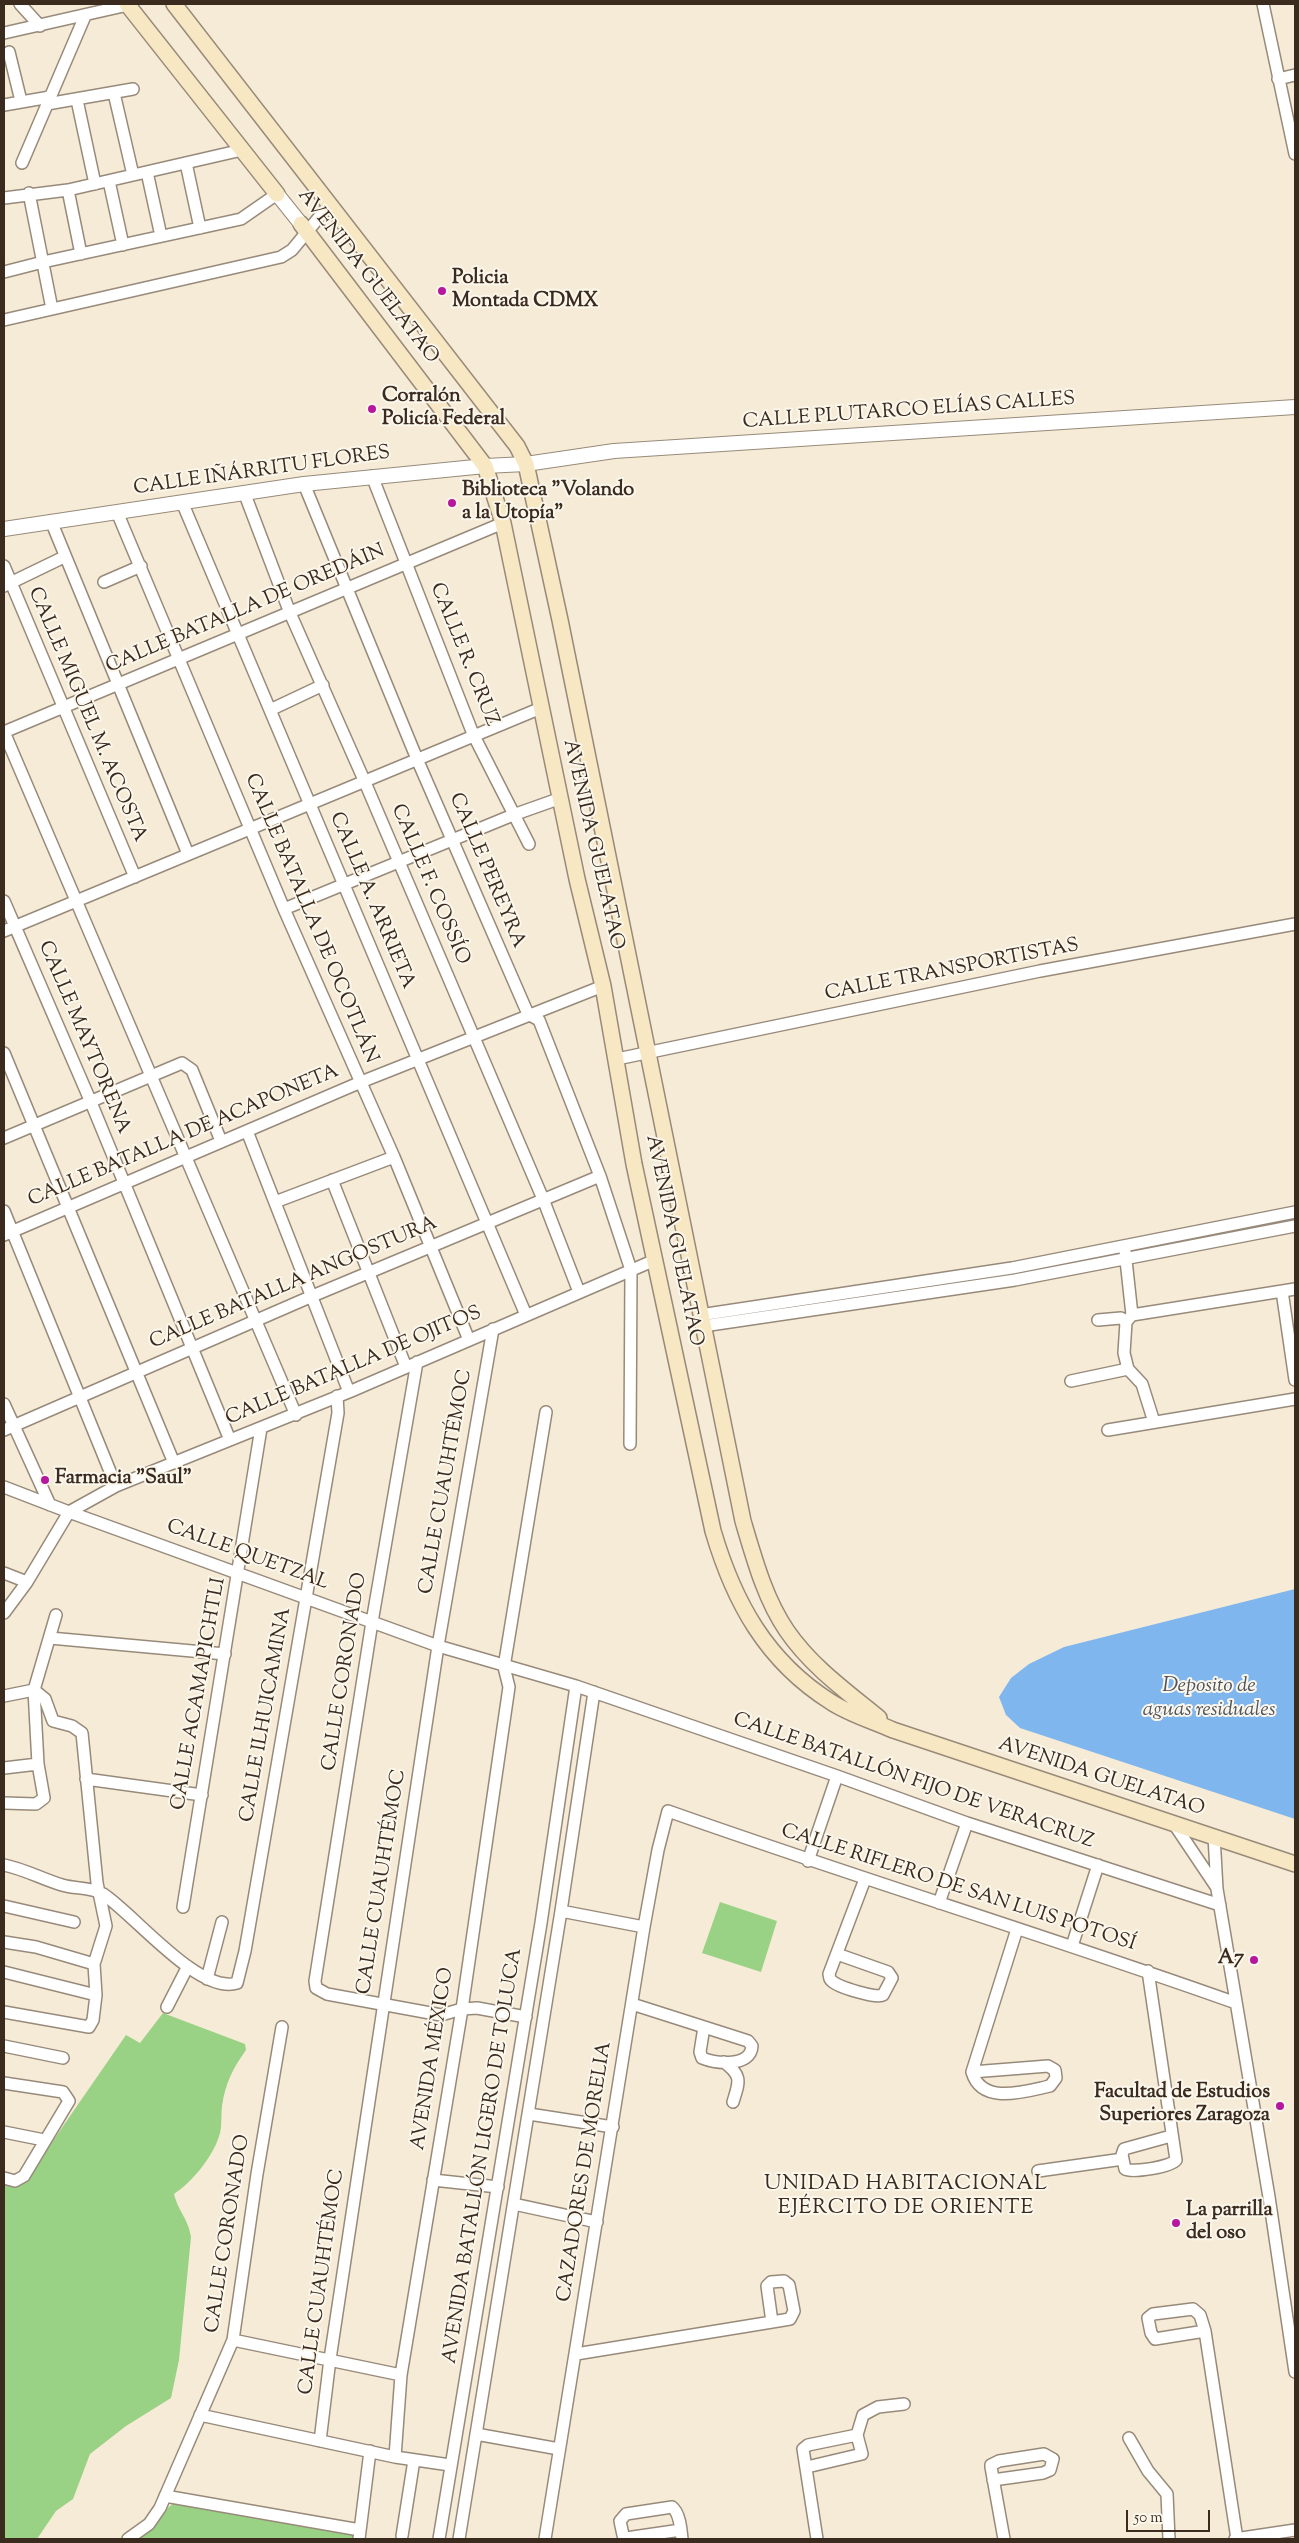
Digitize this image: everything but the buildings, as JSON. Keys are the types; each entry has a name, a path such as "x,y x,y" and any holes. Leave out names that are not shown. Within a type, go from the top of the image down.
{"main road":[{"name":"AVENIDA GUELATAO","path":"127,4 277,194"},
{"name":"AVENIDA GUELATAO","path":"174,4 517,446 526,464 558,610 743,1521 756,1564 786,1631 829,1678 893,1730"},
{"name":"AVENIDA GUELATAO","path":"304,228 485,466 503,523 577,879 603,986 634,1164 713,1530 725,1572 741,1607 768,1645 798,1677 832,1703 893,1730 1295,1864"}],"street":[{"path":"20,4 40,26"},
{"path":"4,34 85,16 127,4"},
{"path":"1263,4 1295,154"},
{"path":"22,163 85,16"},
{"path":"9,52 21,101"},
{"path":"1278,79 1295,75"},
{"path":"4,104 21,101 77,100 134,89"},
{"path":"114,93 133,175"},
{"path":"77,100 96,184"},
{"path":"4,198 29,193 68,190 242,150"},
{"path":"186,163 200,228"},
{"path":"147,172 162,236"},
{"path":"108,181 123,245"},
{"path":"68,190 81,254"},
{"path":"29,193 52,309"},
{"path":"4,272 243,219 277,194"},
{"name":"AVENIDA GUELATAO","path":"277,194 304,228"},
{"path":"4,320 281,257 292,250 304,228 330,204"},
{"name":"CALLE PLUTARCO ELÍAS CALLES","path":"526,464 614,451 1295,408"},
{"name":"CALLE IÑÁRRITU FLORES","path":"4,529 304,484 372,476 526,464"},
{"name":"CALLE R. CRUZ","path":"372,476 473,734 529,844"},
{"name":"CALLE PEREYRA","path":"304,484 451,840 528,1014 539,1020 600,1176 631,1270"},
{"name":"CALLE F. COSSÍO","path":"244,492 290,613 364,780 542,1199 579,1292"},
{"name":"CALLE A. ARRIETA","path":"182,502 526,1315"},
{"name":"CALLE BATALLA DE OCOTLÁN","path":"118,512 284,909 394,1157 469,1340"},
{"path":"51,522 116,684 188,854"},
{"name":"CALLE BATALLA DE OREDÁIN","path":"4,732 62,706 503,523"},
{"path":"7,584 64,557"},
{"name":"CALLE MIGUEL M. ACOSTA","path":"4,566 7,584 62,706 135,878"},
{"path":"104,582 141,566"},
{"path":"270,710 323,685"},
{"path":"9,929 135,878 473,734 541,708"},
{"path":"4,732 152,1075 254,1321 296,1414"},
{"path":"284,909 513,815 561,798"},
{"name":"CALLE MAYTORENA","path":"4,901 9,929 90,1100 230,1440"},
{"name":"CALLE TRANSPORTISTAS","path":"617,1058 1069,966 1295,924"},
{"name":"CALLE BATALLA DE ACAPONETA","path":"8,1233 67,1206 361,1082 528,1014 603,986"},
{"path":"4,1053 174,1463"},
{"path":"4,1138 178,1063 186,1064 192,1070 221,1141"},
{"path":"247,1131 310,1297 349,1392"},
{"path":"275,1202 394,1157"},
{"name":"CALLE BATALLA ANGOSTURA","path":"8,1428 310,1297 600,1176"},
{"path":"332,1180 367,1274 406,1367"},
{"path":"4,1211 8,1233 116,1486"},
{"path":"702,1320 1012,1268 1295,1212"},
{"path":"702,1320 1015,1280 1290,1227 1282,1215"},
{"path":"1124,1245 1129,1319 1124,1353 1128,1369 1142,1384 1154,1422"},
{"path":"1071,1255 1074,1268"},
{"name":"CALLE BATALLA DE OJITOS","path":"69,1512 116,1486 349,1392 655,1260"},
{"path":"1012,1268 1015,1280"},
{"path":"630,1444 631,1270"},
{"path":"1098,1320 1129,1319 1295,1289"},
{"path":"1282,1291 1293,1352 1295,1380"},
{"name":"CALLE CUAUHTÉMOC","path":"320,2441 330,2359 438,1646 492,1330"},
{"name":"CALLE CORONADO","path":"384,2004 327,1994 316,1988 316,1975 372,1622 417,1362"},
{"path":"1071,1381 1128,1369"},
{"name":"CALLE ILHUICAMINA","path":"207,1980 228,1985 237,1984 245,1951 338,1413 337,1396"},
{"path":"1108,1430 1295,1399"},
{"path":"4,1404 8,1428 50,1505"},
{"name":"AVENIDA MÉXICO","path":"395,2457 401,2375 462,2009 509,1687 504,1667 546,1412"},
{"name":"CALLE ACAMAPICHTLI","path":"183,1907 226,1654 261,1428"},
{"name":"CALLE QUETZAL","path":"4,1487 438,1646 594,1692"},
{"path":"4,1613 27,1582 69,1512"},
{"path":"4,1572 27,1582"},
{"path":"4,1804 36,1804 42,1801 44,1795 38,1764 34,1690 56,1615"},
{"path":"50,1638 226,1654"},
{"name":"AVENIDA BATALLÓN LIGERO DE TOLUCA","path":"439,2539 526,2017 576,1686"},
{"path":"4,1696 34,1690"},
{"path":"4,2012 89,2027 93,2020 96,1995 94,1964 106,1926 98,1892 86,1779 88,1732 53,1721 45,1699 34,1690"},
{"name":"AVENIDA BATALLÓN LIGERO DE TOLUCA","path":"459,2539 562,1911 594,1692"},
{"name":"CALLE BATALLÓN FIJO DE VERACRUZ","path":"594,1692 967,1823 1220,1905"},
{"path":"4,1768 38,1764"},
{"path":"808,1861 837,1776"},
{"path":"563,1778 580,1783"},
{"path":"86,1779 202,1794"},
{"name":"CALLE RIFLERO DE SAN LUIS POTOSÍ","path":"668,1811 808,1861 1072,1946 1236,2003"},
{"name":"CAZADORES DE MORELIA","path":"545,2539 644,1927 658,1850 668,1811"},
{"path":"939,1902 967,1823"},
{"path":"1174,1824 1218,1889"},
{"path":"1214,1836 1220,1905 1270,2197 1295,2372"},
{"path":"4,1865 23,1869 61,1885 98,1892 149,1933 187,1968 207,1980 222,1922"},
{"path":"1072,1946 1098,1865"},
{"path":"837,1954 888,1972 892,1978 883,1995 875,1997 832,1981 829,1974 865,1879"},
{"path":"4,1906 74,1922"},
{"path":"562,1911 644,1927"},
{"path":"972,2072 1048,2066 1055,2070 1054,2083 1050,2086 1006,2095 987,2089 976,2081 972,2072 1017,1929"},
{"path":"4,1942 36,1947 94,1964"},
{"path":"166,2007 187,1968"},
{"path":"4,1972 96,1995"},
{"path":"1148,1972 1171,2136 1176,2156 1174,2163 1128,2171 1125,2169 1124,2149 1171,2136"},
{"path":"384,2004 441,2015 462,2009 477,2008 526,2017"},
{"path":"632,2004 748,2041 752,2046 748,2057 739,2062 724,2062 706,2060 700,2056 704,2027"},
{"name":"CALLE CORONADO","path":"128,2539 149,2524 160,2508 233,2340 257,2174 282,2027"},
{"path":"4,2046 63,2058"},
{"path":"724,2062 735,2070 738,2075 738,2083 732,2102"},
{"path":"4,2082 63,2092 69,2098 68,2106 44,2140 24,2176 20,2179 4,2178"},
{"path":"529,2114 613,2127"},
{"path":"4,2132 44,2140"},
{"path":"1038,2171 1123,2159"},
{"path":"433,2180 498,2187"},
{"path":"514,2204 597,2222"},
{"path":"1205,2331 1155,2339 1151,2333 1148,2318 1153,2314 1192,2309 1200,2315 1205,2331 1236,2539 1295,2530"},
{"path":"576,2354 772,2322"},
{"path":"233,2340 401,2375"},
{"path":"807,2467 860,2456 862,2450 857,2435 863,2415 870,2410 904,2404"},
{"path":"200,2415 395,2457 450,2465"},
{"path":"476,2434 559,2449"},
{"path":"817,2539 807,2467 803,2452 808,2445 857,2435"},
{"path":"1129,2438 1148,2471 1167,2494 1170,2539"},
{"path":"165,2496 360,2534 370,2451"},
{"path":"994,2480 1043,2473 1050,2470 1053,2459 1044,2454 996,2461 991,2467 1004,2539"},
{"path":"402,2536 414,2460"},
{"path":"672,2507 676,2512 682,2535 626,2538 623,2535 620,2520 626,2514 672,2507"}],"green space":[{"path":"720,1902 777,1921 761,1972 702,1953"},
{"path":"163,2013 245,2044 246,2050 227,2083 223,2098 220,2133 213,2151 202,2168 174,2194 188,2225 191,2237 179,2360 171,2398 126,2426 90,2454 73,2499 56,2511 37,2539 4,2539 4,2183 23,2184 126,2035 140,2043"},
{"path":"176,2501 358,2531 356,2539 131,2539"}],"water":[{"name":"Deposito de aguas residuales","path":"1295,1589 1295,1819 1020,1728 1006,1715 999,1697 1011,1678 1029,1664 1064,1647"}],"place":[{"name":"Policia Montada CDMX","path":"442,291"},
{"name":"Corralón Policía Federal","path":"372,409"},
{"name":"Biblioteca \"Volando a la Utopía\"","path":"452,503"},
{"name":"Farmacia \"Saul\"","path":"45,1480"},
{"name":"A7","path":"1254,1960"},
{"name":"Facultad de Estudios Superiores Zaragoza","path":"1280,2106"},
{"name":"La parrilla del oso","path":"1176,2223"}],"district":[{"name":"UNIDAD HABITACIONAL EJÉRCITO DE ORIENTE","path":"906,2197"}]}
